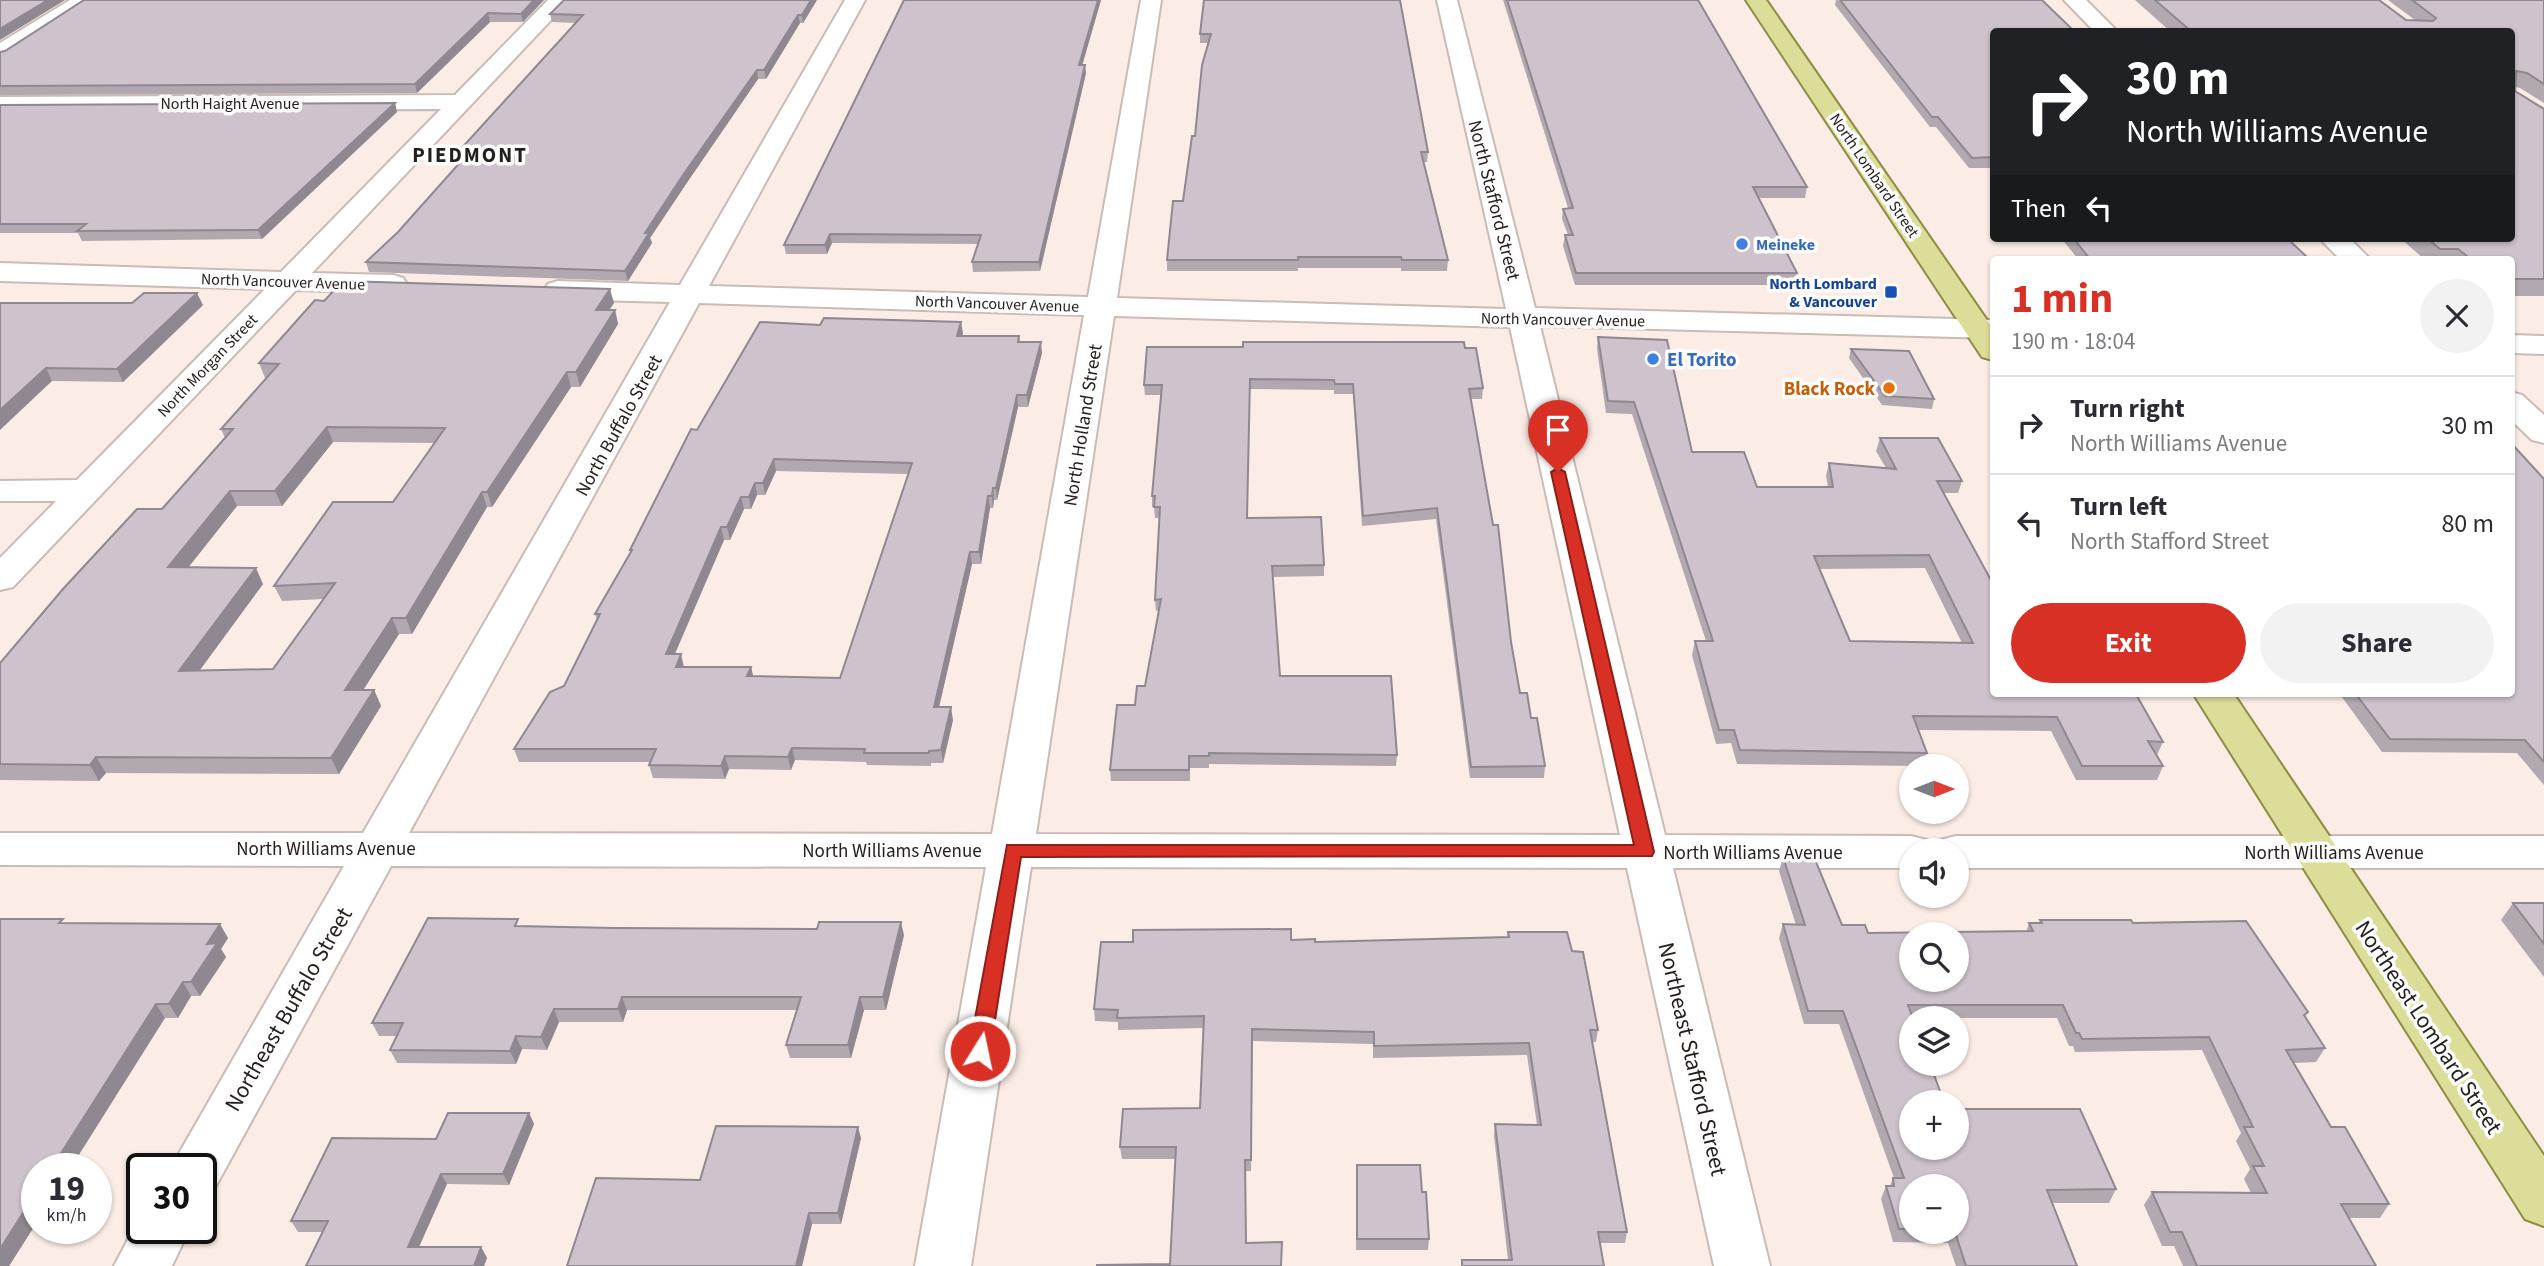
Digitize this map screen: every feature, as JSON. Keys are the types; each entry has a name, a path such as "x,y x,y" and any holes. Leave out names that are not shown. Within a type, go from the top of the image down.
{"main road":[{"name":"North Lombard Street","path":"1756,0 1988,337"},
{"path":"2216,697 2315,852"},
{"name":"Northeast Lombard Street","path":"2315,852 2544,1202"}],"street":[{"path":"0,52 85,0"},
{"name":"North Morgan Street","path":"0,579 560,0"},
{"name":"North Buffalo Street","path":"379,848 855,0"},
{"name":"North Holland Street","path":"943,1266 1151,0"},
{"name":"North Stafford Street","path":"1447,0 1523,317 1645,852"},
{"path":"2074,0 2104,28"},
{"name":"North Haight Avenue","path":"0,104 460,103"},
{"path":"2337,242 2353,256"},
{"name":"North Vancouver Avenue","path":"0,272 425,285"},
{"name":"North Vancouver Avenue","path":"534,289 1523,317 1988,337"},
{"path":"2515,344 2544,345"},
{"path":"2515,406 2544,433"},
{"path":"0,491 86,490"},
{"name":"Northeast Buffalo Street","path":"206,1153 379,848"},
{"name":"North Williams Avenue","path":"0,849 1899,852"},
{"name":"Northeast Stafford Street","path":"1645,852 1742,1266"},
{"name":"North Williams Avenue","path":"1969,852 2544,852"},
{"path":"142,1266 154,1244"}],"building":[{"path":"0,0 48,0 0,29"},
{"path":"84,0 534,0 521,14 488,13 415,84 0,86 0,52"},
{"path":"564,0 811,0 802,15 798,15 764,70 757,70 683,175 645,233 649,233 625,271 366,262 398,232 464,158 461,158 467,152 458,152 583,15 550,14"},
{"path":"904,0 1098,0 1079,65 1085,65 1039,262 972,262 981,235 830,234 825,245 784,245"},
{"path":"1204,0 1400,0 1428,152 1421,152 1448,260 1298,257 1298,260 1167,260 1173,201 1183,201 1192,136 1195,136 1202,65 1211,34 1200,34"},
{"path":"1507,0 1698,0 1807,187 1753,187 1797,273 1576,273 1565,235 1573,235 1563,209 1573,208"},
{"path":"1840,0 2042,0 2071,28 1990,28 1990,157 1972,158 1938,117 1932,117"},
{"path":"2155,0 2379,0 2406,20 2433,21 2436,18 2412,0 2544,0 2544,84 2527,73 2516,71 2515,91 2515,28 2187,28"},
{"path":"2515,91 2544,109 2544,279 2515,279 2515,256 2467,256 2458,249 2440,249 2432,242 2515,242"},
{"path":"395,103 258,230 77,231 86,224 0,224 0,105"},
{"path":"2076,242 2291,242 2306,256 2088,256"},
{"path":"343,281 610,289 596,310 615,310 576,372 567,372 487,492 482,492 406,618 392,618 345,690 374,690 331,758 96,757 90,765 0,764 0,663 63,589 137,509 162,509 233,429 221,429 279,364 259,363 315,300 324,301","holes":["327,427 445,428 393,502 333,502 274,586 335,583 273,669 179,671 256,568 168,567 230,491 275,491"]},
{"path":"144,293 197,293 117,369 46,368 0,410 0,303 132,303"},
{"path":"824,318 961,322 957,336 1019,336 1018,342 1041,342 1027,395 1017,395 996,488 993,488 992,496 988,496 979,552 970,552 934,707 951,707 941,750 929,753 864,753 865,749 792,748 788,757 725,756 721,766 649,765 656,749 514,749 550,692 564,686 600,614 595,614 632,550 691,429 697,430 760,322 820,325","holes":["774,459 912,463 840,678 747,676 751,667 676,667 681,654 666,654 721,527 727,527 741,497 749,497 755,483 763,483"]},
{"path":"1598,337 1667,340 1692,452 1744,452 1757,487 1833,487 1829,463 1896,469 1880,438 1938,438 1962,481 1937,481 1990,578 1990,697 2138,697 2163,742 2148,741 2163,766 2082,766 2057,717 1913,716 1927,753 1740,750 1734,730 1719,730 1695,641 1713,641 1634,402 1608,401","holes":["1929,555 1973,643 1850,641 1814,556"]},
{"path":"1243,342 1464,342 1465,348 1476,348 1483,388 1469,389 1493,525 1498,525 1511,642 1520,693 1527,693 1531,718 1537,718 1545,766 1471,767 1437,508 1363,516 1353,384 1335,384 1334,380 1250,379 1247,518 1321,517 1324,565 1272,566 1280,676 1391,676 1397,755 1209,753 1209,756 1189,756 1189,770 1110,770 1117,705 1135,705 1137,686 1145,686 1161,599 1155,600 1160,507 1154,507 1155,496 1152,496 1162,385 1144,385 1147,347 1243,347"},
{"name":"Black Rock","path":"1851,349 1909,351 1934,399 1885,396"},
{"path":"2515,447 2544,479 2544,762 2525,740 2390,739 2358,697 2515,697"},
{"path":"1783,857 1814,857 1842,925 1865,925 1868,933 1899,933 1899,992 1969,992 1969,932 2033,931 2029,923 2042,923 2040,920 2131,920 2133,923 2246,921 2308,1012 2304,1015 2325,1048 2286,1050 2331,1127 2345,1127 2389,1204 2341,1204 2376,1266 2197,1266 2182,1232 2170,1232 2152,1192 2267,1193 2253,1166 2264,1166 2244,1127 2253,1127 2209,1037 2082,1039 2079,1033 2076,1033 2063,1005 1899,1006 1899,1076 1934,1076 1940,1090 1899,1090 1899,1160 1969,1160 1969,1109 2080,1109 2116,1189 2047,1190 2077,1266 1966,1266 1959,1244 1969,1244 1969,1174 1903,1174 1843,1011 1808,1011 1783,924 1805,925"},
{"path":"2513,903 2544,903 2544,944"},
{"path":"428,918 518,919 515,926 614,928 817,929 819,922 901,922 883,997 860,997 848,1045 786,1045 801,997 622,997 618,1009 554,1009 541,1037 516,1036 510,1051 390,1050 403,1023 372,1023"},
{"path":"0,919 63,919 59,923 220,924 207,944 217,943 191,982 183,982 169,1004 156,1004 61,1153 21,1153 21,1216 0,1249"},
{"path":"1291,929 1291,940 1315,939 1315,942 1509,937 1508,932 1567,932 1572,951 1583,952 1598,1030 1590,1030 1627,1232 1598,1232 1604,1266 1462,1266 1462,1260 1512,1260 1495,1124 1541,1125 1529,1043 1374,1046 1374,1032 1252,1029 1251,1160 1245,1160 1246,1243 1282,1242 1281,1266 1097,1266 1170,1264 1176,1147 1120,1147 1123,1109 1200,1108 1204,1016 1117,1018 1118,1010 1094,1009 1101,942 1133,942 1133,930"},
{"path":"448,1113 529,1113 503,1174 441,1174 408,1247 481,1247 474,1266 306,1266 328,1221 291,1221 332,1138 436,1139"},
{"path":"716,1126 858,1127 838,1213 809,1213 796,1266 567,1266 596,1178 700,1180"},
{"path":"1357,1165 1420,1165 1422,1192 1426,1192 1429,1239 1357,1239"},
{"path":"1893,1178 1899,1178 1899,1229 1886,1186 1894,1186"}],"place":[{"name":"Meineke","path":"1742,244"},
{"name":"North Lombard & Vancouver","path":"1891,292"},
{"name":"El Torito","path":"1653,359"},
{"name":"Black Rock","path":"1889,388"}],"district":[{"name":"PIEDMONT","path":"470,155"}],"route":[{"path":"980,1051 1013,850 1645,852 1558,472"}]}
